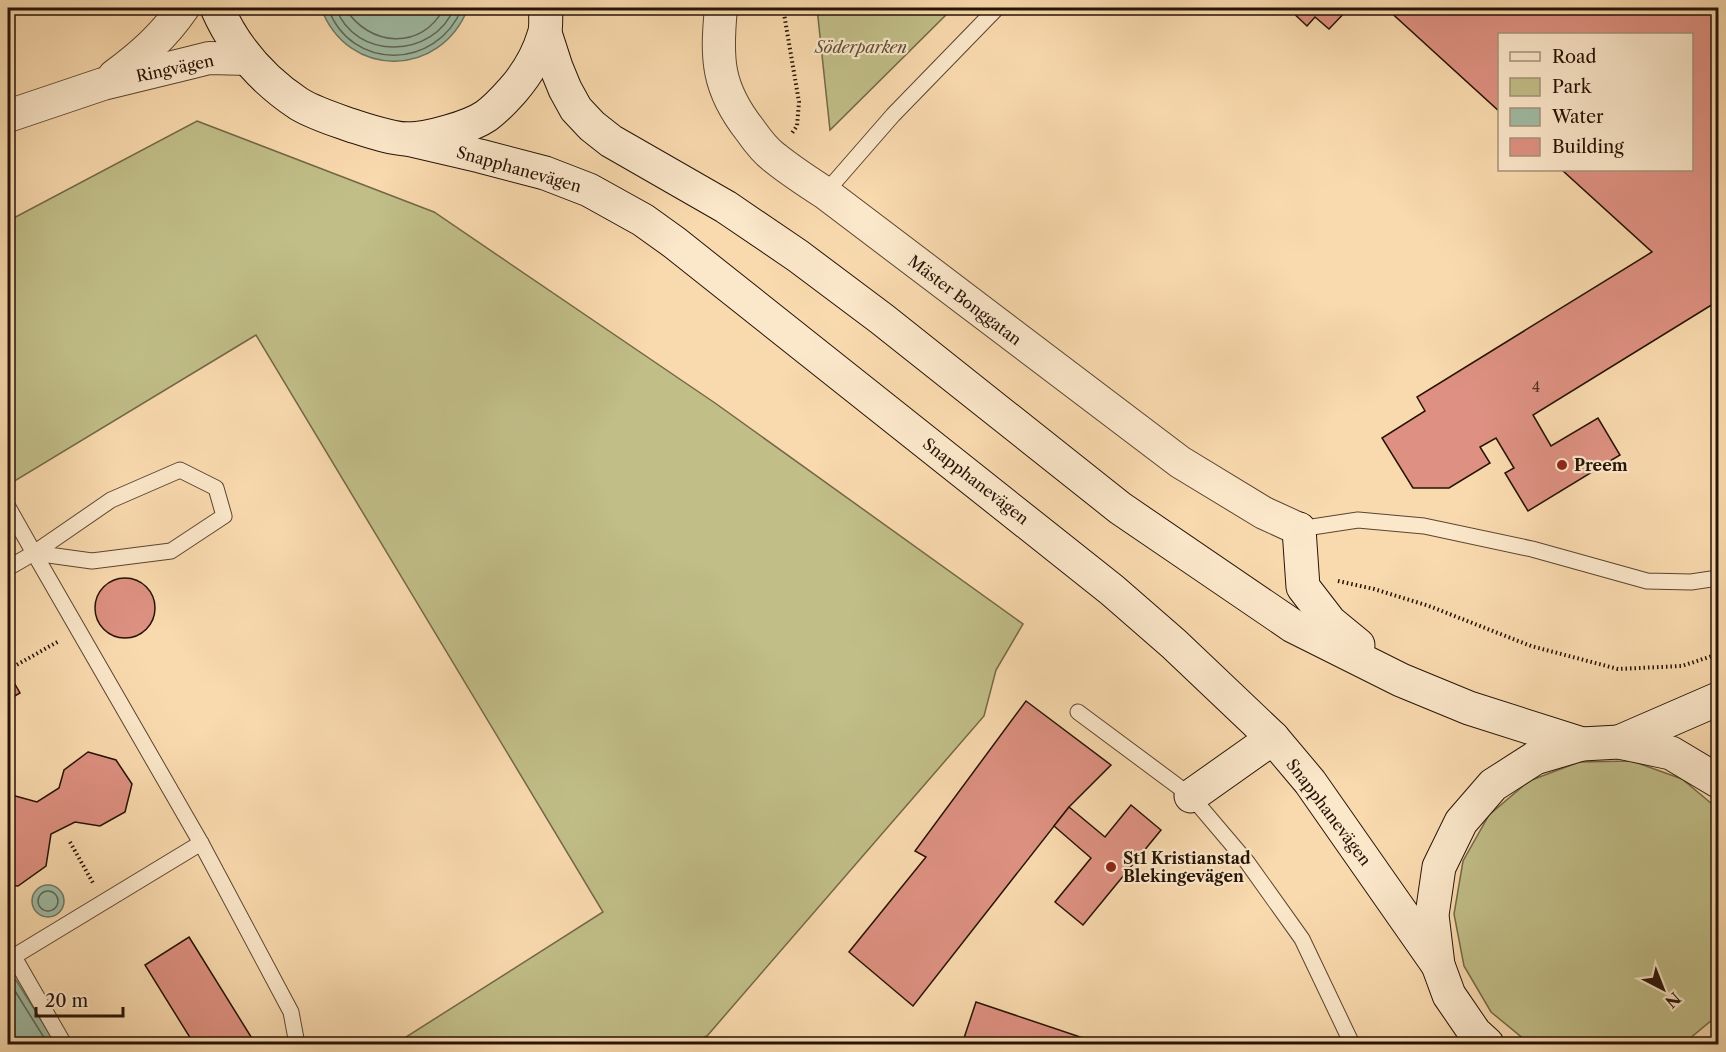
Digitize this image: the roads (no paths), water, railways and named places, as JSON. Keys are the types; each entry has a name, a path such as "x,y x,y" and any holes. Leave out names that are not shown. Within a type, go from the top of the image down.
{"main road":[{"name":"Snapphanevägen","path":"217,8 230,33 248,59 275,86 301,105 333,120 370,131 545,173 589,189 643,220 675,243 1112,590 1174,644 1273,738 1310,782 1438,965"},
{"path":"407,139 460,128 485,117 504,101 534,60 545,20"},
{"path":"545,20 556,67 576,109 592,126 611,141 726,207 798,256 882,319 1120,508 1293,626 1401,680 1469,708 1582,744"},
{"path":"1299,529 1303,587 1330,622 1401,680"},
{"path":"1619,742 1719,699"},
{"path":"1191,796 1273,738"},
{"path":"1487,1044 1475,1033 1449,995 1438,965 1432,915 1439,867 1461,822 1493,785 1535,758 1582,744 1619,742 1671,753 1719,781"},
{"path":"1449,995 1454,1044"}],"street":[{"name":"Ringvägen","path":"103,84 158,41 183,8"},
{"name":"Mäster Bonggatan","path":"721,8 720,70 725,90 738,115 774,157 825,193 1180,462 1264,513 1299,529"},
{"name":"Ringvägen","path":"8,116 103,84 209,58 248,59"}],"lane":[{"path":"825,193 893,115 997,8"},
{"path":"8,568 34,553 111,500 180,470 216,488 224,516 171,551 93,561 34,553"},
{"path":"8,507 201,843 291,1012 297,1044"},
{"path":"1299,529 1358,520 1424,526 1532,549 1647,581 1691,582 1719,578"},
{"path":"1078,712 1191,796 1247,862 1302,939 1352,1044"},
{"path":"64,1044 10,959 201,843"}],"water":[{"path":"321,8 468,8 455,31 437,48 417,58 394,61 372,58 352,48 334,32"},
{"path":"48,885 59,890 64,901 59,912 48,917 37,912 32,901 37,890"},
{"path":"16,980 56,1044 8,1044 8,985"}],"place":[{"name":"Preem","path":"1562,465"},
{"name":"St1 Kristianstad Blekingevägen","path":"1111,867"}],"park label":[{"name":"Söderparken","path":"861,47"}]}
